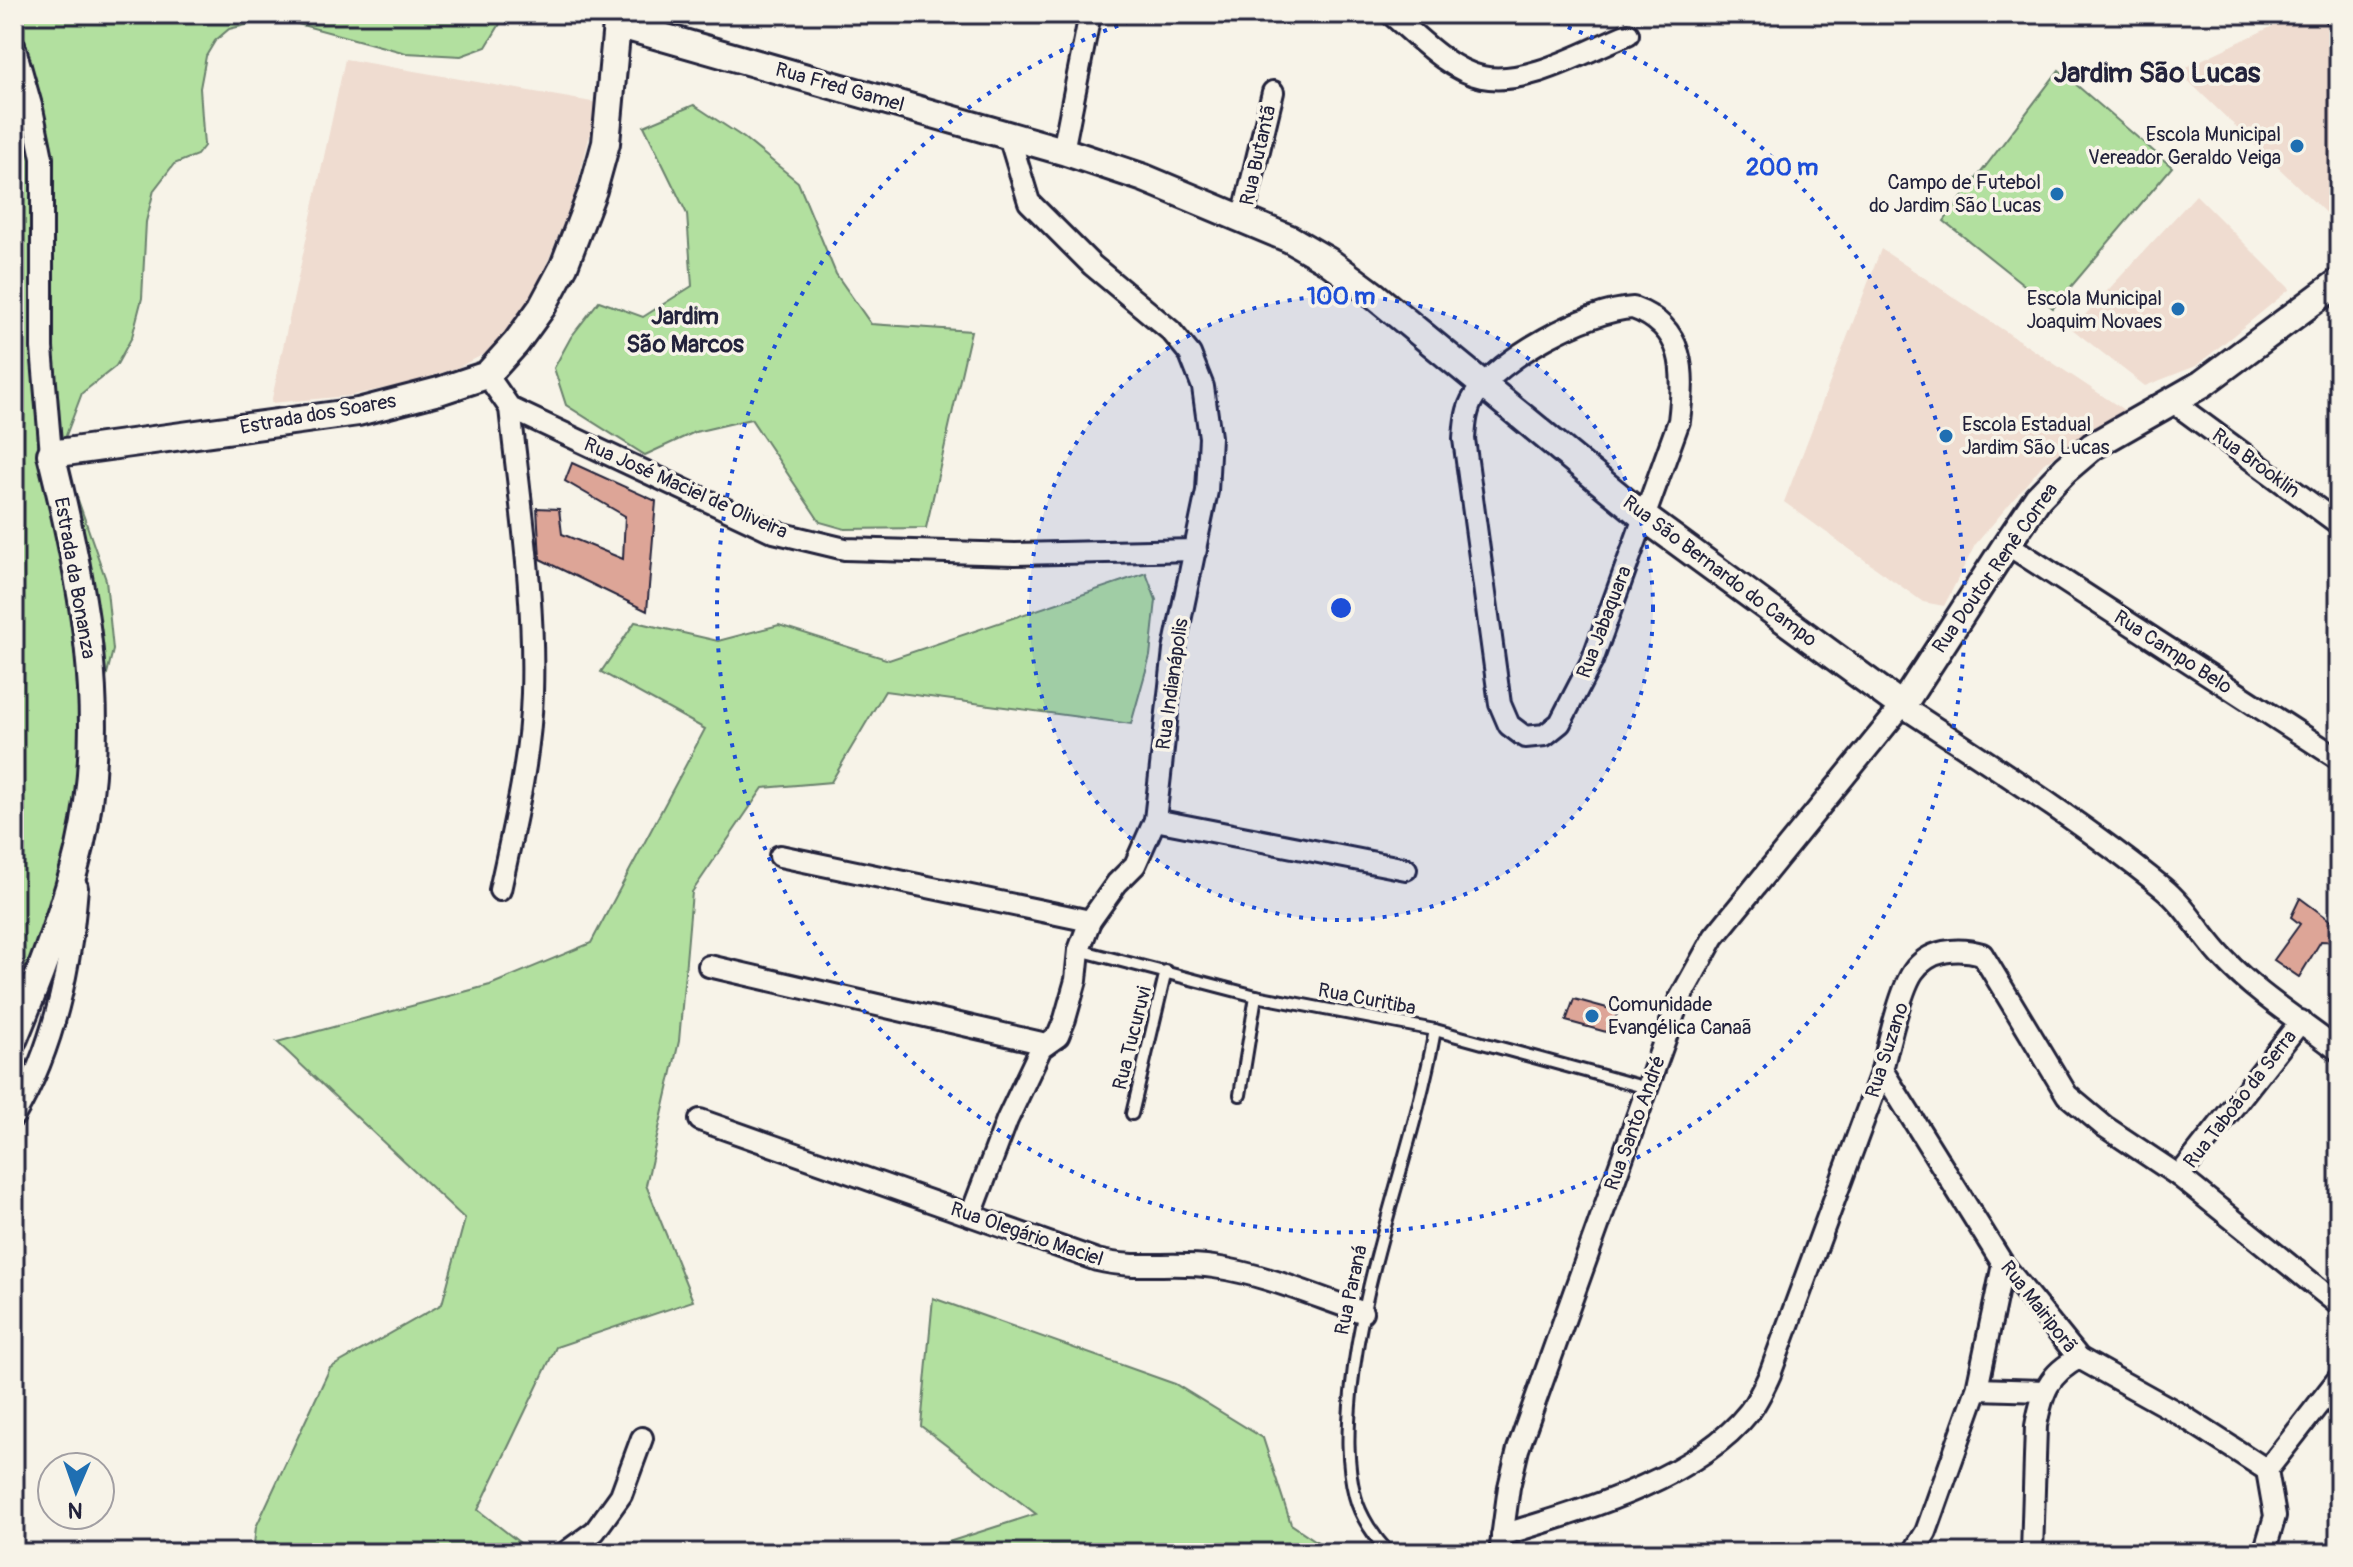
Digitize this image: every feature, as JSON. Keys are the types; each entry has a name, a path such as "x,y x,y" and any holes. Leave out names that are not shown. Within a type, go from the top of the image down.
{"street":[{"path":"1063,151 1090,14"},
{"path":"1391,14 1451,64 1479,77 1503,79 1536,72 1628,34"},
{"name":"Rua Fred Gamel","path":"617,19 1063,151"},
{"name":"Estrada dos Soares","path":"51,454 358,412 487,375 516,343 542,307 564,266 593,190 606,143 617,19"},
{"path":"14,45 42,158 42,348 51,454"},
{"name":"Rua Butantã","path":"1243,217 1273,92"},
{"name":"Rua Indianápolis","path":"971,1215 1007,1120 1041,1048 1058,1036 1065,1019 1076,980 1079,950 1090,921 1135,865 1155,820 1174,650 1207,491 1210,437 1203,387 1190,354 1171,331 1092,265 1029,202 1009,136"},
{"name":"Rua São Bernardo do Campo","path":"1063,151 1144,178 1243,217 1328,261 1484,383 1644,517 1902,706 2044,800 2164,888 2186,910 2223,959 2253,986 2339,1051"},
{"name":"Rua Doutor Renê Correa","path":"1902,706 2038,498 2066,469 2093,446 2202,384 2339,282"},
{"name":"Rua Jabaquara","path":"1633,308 1650,314 1670,331 1681,364 1683,392 1679,421 1592,661 1560,723 1545,735 1535,738 1517,732 1509,725 1500,704 1495,675 1464,439 1471,401 1484,383 1519,355 1591,316 1613,309 1633,308"},
{"name":"Rua José Maciel de Oliveira","path":"487,375 510,408 774,532 845,549 1015,554 1196,550"},
{"name":"Rua Brooklin","path":"2173,402 2339,524"},
{"path":"500,890 526,769 532,693 530,607 510,408"},
{"name":"Estrada da Bonanza","path":"14,1038 52,941 80,847 92,759 87,627 72,539 51,454"},
{"name":"Rua Campo Belo","path":"2007,544 2339,759"},
{"name":"Rua Santo André","path":"1501,1544 1518,1449 1679,1000 1714,937 1902,706"},
{"path":"1155,820 1406,869"},
{"path":"14,1116 24,1100 48,1042 63,987 74,933 80,847"},
{"path":"780,856 1090,921"},
{"name":"Rua Suzano","path":"1501,1544 1692,1462 1727,1436 1751,1411 1770,1374 1882,1070 1893,1027 1913,972 1935,953 1962,948 1982,954 2067,1095 2104,1126 2179,1176 2339,1305"},
{"path":"709,966 1046,1044"},
{"name":"Rua Taboão da Serra","path":"2179,1176 2301,1021"},
{"name":"Rua Mairiporã","path":"1882,1070 2003,1264 2079,1358 2178,1413 2267,1470"},
{"name":"Rua Olegário Maciel","path":"700,1120 1097,1260 1122,1266 1190,1264 1246,1273 1362,1312"},
{"path":"1913,1553 1926,1532 1977,1389 2003,1264"},
{"path":"2032,1553 2036,1426 2045,1391 2059,1368 2079,1358"},
{"path":"2264,1553 2275,1516 2267,1470 2339,1378"},
{"path":"1977,1389 2045,1391"},
{"path":"565,1553 595,1531 621,1495 642,1438"}],"lane":[{"name":"Rua Curitiba","path":"1079,950 1256,996 1435,1030 1647,1088"},
{"name":"Rua Tucuruvi","path":"1132,1114 1166,971"},
{"path":"1240,1095 1256,996"},
{"name":"Rua Paraná","path":"1389,1553 1360,1509 1350,1473 1348,1430 1362,1312 1425,1084 1435,1030"}],"shaded area":[{"name":"Escola Municipal Vereador Geraldo Veiga","path":"2298,14 2310,14 2339,31 2339,220 2336,223 2178,71"},
{"path":"345,59 598,103 575,194 538,286 496,348 457,368 410,383 349,396 271,403"},
{"name":"Escola Municipal Joaquim Novaes","path":"2196,195 2290,289 2196,366 2145,386 2072,329"},
{"name":"Escola Estadual Jardim São Lucas","path":"1881,249 2124,410 2044,463 1975,545 1944,606 1923,602 1784,502"}],"green space":[{"path":"14,14 506,14 486,47 461,56 406,53 276,18 229,29 215,41 206,56 200,88 204,146 197,155 174,164 154,190 146,222 142,298 132,337 116,366 82,393 65,438 70,477 106,580 113,650 101,698 98,772 47,924 14,1010"},
{"name":"Campo de Futebol do Jardim São Lucas","path":"2059,70 2172,167 2053,308 1944,221"},
{"path":"694,105 744,138 798,182 836,274 871,324 971,331 926,528 845,529 820,522 751,419 695,432 645,455 566,405 554,368 571,337 599,301 643,317 692,286 687,214 644,126"},
{"path":"1146,573 1156,600 1150,656 1131,724 885,691 831,782 763,788 692,892 679,1041 646,1185 693,1301 556,1347 478,1510 533,1553 253,1553 256,1527 330,1368 442,1304 465,1219 277,1042 490,985 591,943 705,729 601,672 635,622 718,641 779,625 889,660"},
{"path":"933,1298 1175,1384 1263,1438 1291,1524 1334,1553 914,1553 1036,1514 921,1426"}],"building":[{"path":"572,463 656,501 647,611 540,559 537,508 559,509 562,534 623,559 625,516 565,481"},
{"path":"2300,898 2339,927 2339,942 2321,941 2299,977 2274,960 2300,924 2291,917"},
{"name":"Comunidade Evangélica Canaã","path":"1574,999 1618,1011 1610,1033 1566,1021"}],"place":[{"name":"Escola Municipal Vereador Geraldo Veiga","path":"2297,146"},
{"name":"Campo de Futebol do Jardim São Lucas","path":"2057,194"},
{"name":"Escola Municipal Joaquim Novaes","path":"2178,309"},
{"name":"Escola Estadual Jardim São Lucas","path":"1946,436"},
{"name":"Comunidade Evangélica Canaã","path":"1592,1016"}],"district":[{"name":"Jardim São Lucas","path":"2157,73"},
{"name":"Jardim São Marcos","path":"685,330"}]}
